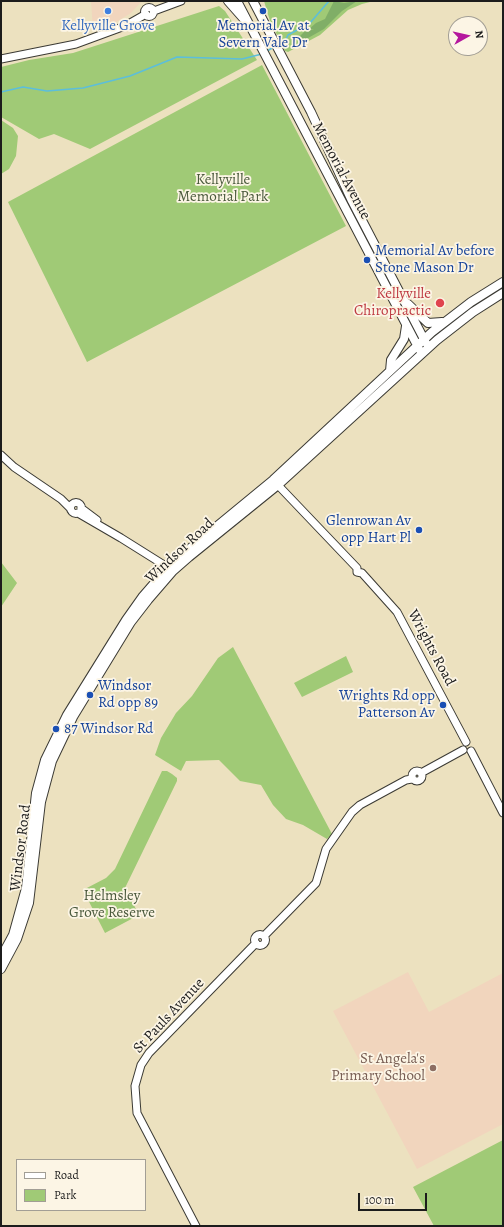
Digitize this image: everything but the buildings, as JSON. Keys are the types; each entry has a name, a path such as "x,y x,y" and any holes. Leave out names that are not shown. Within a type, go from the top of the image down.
{"main road":[{"path":"228,1 237,13 246,21"},
{"name":"Memorial Avenue","path":"237,1 246,21 421,354"},
{"name":"Memorial Avenue","path":"253,1 322,134 352,201 428,348"},
{"name":"Windsor Road","path":"276,482 390,371 444,321 503,282"},
{"name":"Windsor Road","path":"1,957 13,935 26,888 36,793 45,760 67,715 126,620 143,596 171,570 276,482 428,348 463,319 503,293"},
{"path":"403,299 428,323 434,324 444,321"},
{"path":"390,371 391,360 404,339 406,326"},
{"name":"Windsor Road","path":"1,969 17,939 29,903 41,802 52,761 71,721 131,622 171,570"}],"street":[{"path":"1,59 76,44 125,26 146,14 152,16 154,10 181,1"},
{"path":"1,455 14,467 60,499 72,505 78,503 80,511 171,570"},
{"name":"Wrights Road","path":"276,482 393,607 403,622 466,742"},
{"path":"470,751 466,752 463,750 462,745 466,742 471,744 470,751 503,813"},
{"name":"St Pauls Avenue","path":"196,1226 137,1113 134,1086 141,1065 149,1053 256,943 259,945 263,944 265,939 264,936 316,882 326,849 352,812 360,805 406,780 412,779 419,781 422,777 421,773 463,750"}],"shaded area":[{"path":"91,1 142,1 131,13 113,24 93,30"},
{"name":"St Angela's Primary School","path":"408,972 429,1012 503,973 503,1124 417,1169 333,1011"}],"green space":[{"path":"264,1 374,1 348,10 320,35 288,52 285,51 270,21"},
{"path":"334,1 344,3 357,1 342,11 324,29 301,42 299,37 304,32 314,29 309,29 316,23 325,19"},
{"path":"219,6 225,11 257,60 90,149 54,134 39,139 1,117 1,67 29,60 73,53"},
{"name":"Kellyville Memorial Park","path":"262,65 346,226 87,362 8,202"},
{"path":"1,120 13,128 18,136 16,156 9,169 1,174"},
{"path":"1,562 17,583 1,607"},
{"path":"233,647 332,834 327,839 303,825 286,819 273,805 261,785 240,781 219,760 186,761 181,771 155,755 161,738 176,713 192,696 218,658"},
{"path":"346,656 353,672 302,697 294,683"},
{"name":"Helmsley Grove Reserve","path":"162,771 167,771 172,774 177,778 177,781 125,888 139,915 105,933 83,890 106,878 115,869"},
{"path":"503,1140 503,1226 434,1226 413,1187"}],"waterway":[{"path":"279,44 285,41 288,35 310,23 329,1"},
{"path":"267,51 274,47"},
{"path":"1,92 23,87 47,91 83,88 130,76 177,57 242,59 262,54"}],"place":[{"name":"Kellyville Grove","path":"108,11"},
{"name":"Memorial Av at Severn Vale Dr","path":"263,11"},
{"name":"Memorial Av before Stone Mason Dr","path":"367,260"},
{"name":"Kellyville Chiropractic","path":"440,303"},
{"name":"Glenrowan Av opp Hart Pl","path":"419,530"},
{"name":"Windsor Rd opp 89","path":"90,695"},
{"name":"Wrights Rd opp Patterson Av","path":"443,705"},
{"name":"87 Windsor Rd","path":"56,729"},
{"name":"St Angela's Primary School","path":"433,1068"}]}
